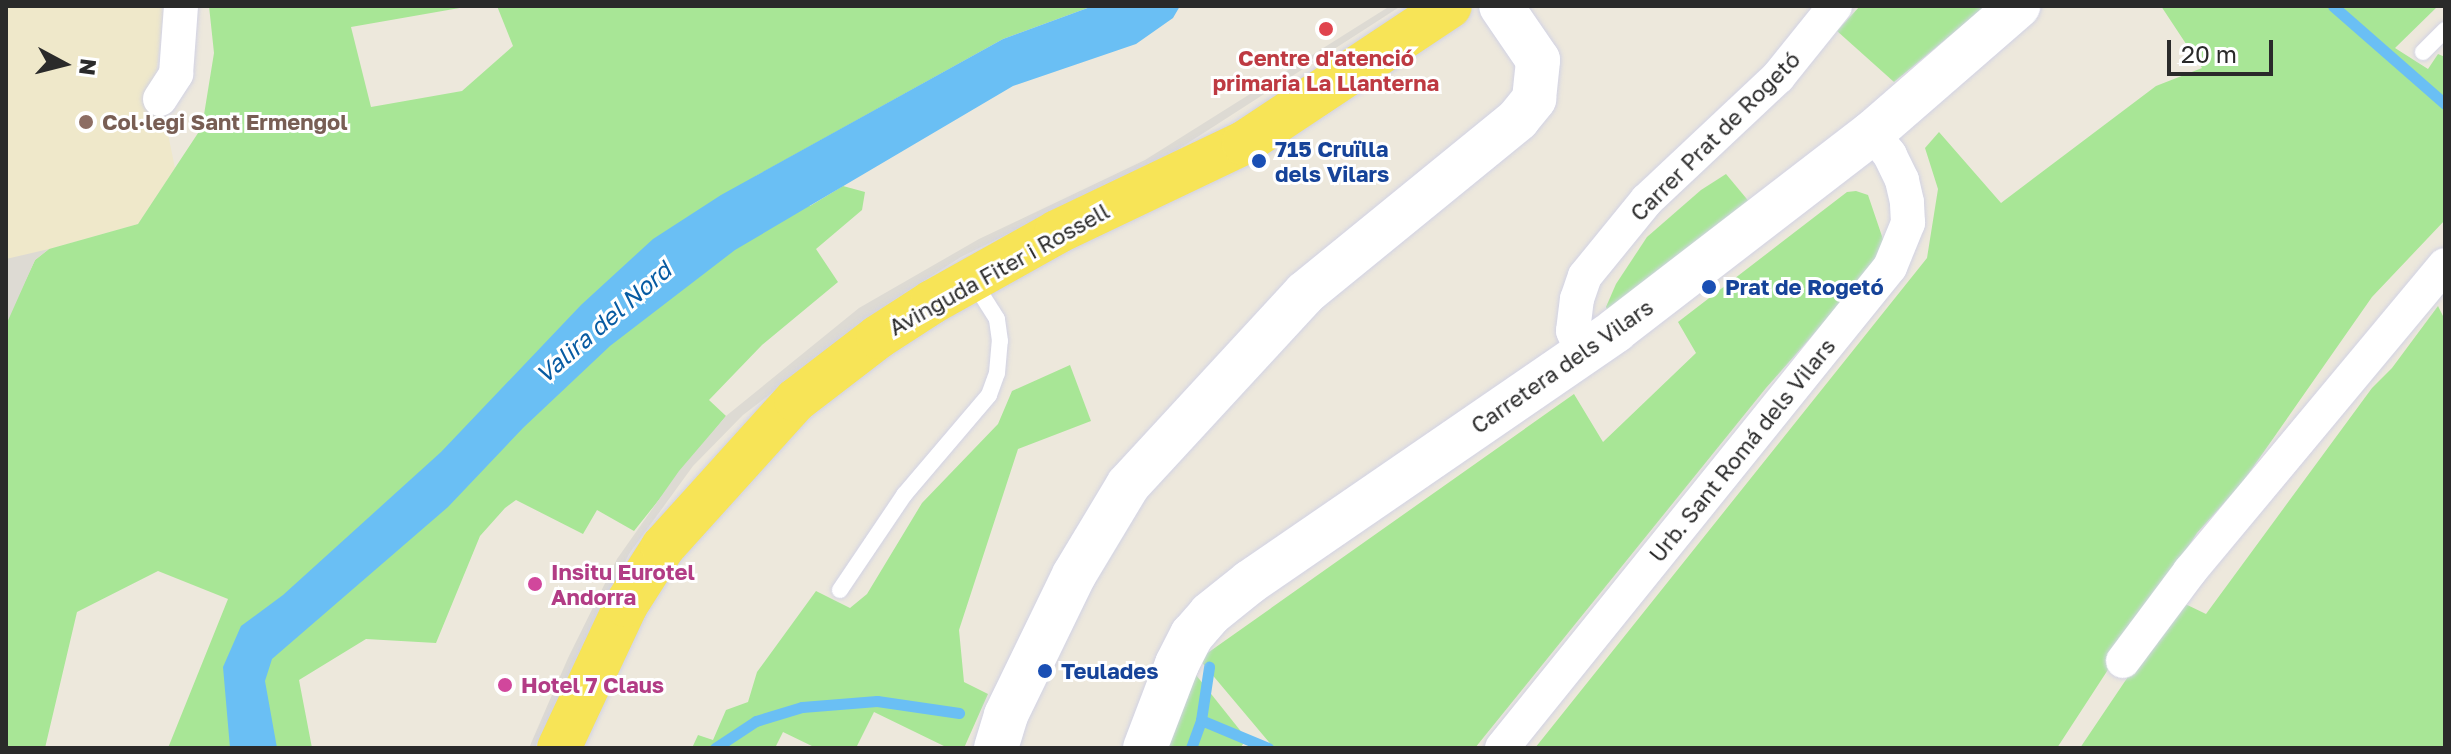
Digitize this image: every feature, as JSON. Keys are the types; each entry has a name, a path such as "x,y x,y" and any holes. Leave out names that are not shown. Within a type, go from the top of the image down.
{"main road":[{"name":"Avinguda Fiter i Rossell","path":"564,746 626,605 663,547 796,400 878,337 972,280 1057,232 1244,143 1450,6"}],"street":[{"path":"160,99 176,74 181,6"},
{"path":"996,748 1006,715 1074,575 1128,485 1305,293 1518,119 1534,99 1538,60 1501,6"},
{"name":"Carrer Prat de Rogetó","path":"1582,354 1573,331 1577,299 1585,276 1647,200 1768,87 1835,6"},
{"name":"Carretera dels Vilars","path":"1145,748 1177,664 1192,635 1210,614 1250,582 1582,354 1872,133 2018,6"},
{"name":"Urb. Sant Romá dels Vilars","path":"1502,748 1890,267 1908,223 1907,202 1902,180 1890,155 1872,133"},
{"path":"2123,661 2190,571 2445,265"}],"lane":[{"path":"2423,52 2445,30"},
{"path":"840,590 904,495 989,395 997,373 1000,341 997,319 972,280"}],"shaded area":[{"name":"Col·legi Sant Ermengol","path":"6,6 164,6 156,76 175,168 138,224 49,249 6,325"},
{"path":"1390,6 1401,6 1174,152 961,257 894,300 743,415 693,466 629,554 535,748 529,748 568,658 617,559 679,471 726,416 859,308 979,239 1145,160"},
{"path":"49,249 35,260 6,325 6,259"}],"green space":[{"path":"209,6 471,6 351,27 371,107 462,91 513,46 497,6 1093,6 1003,39 756,176 810,206 843,186 865,192 862,210 816,249 838,282 762,345 709,400 726,416 634,531 597,510 583,534 516,500 480,536 436,643 366,639 299,680 312,748 168,748 228,599 158,571 77,612 45,748 6,748 6,322 35,260 49,249 138,224 202,127 214,53"},
{"path":"1860,6 1986,6 1894,82 1837,31"},
{"path":"2161,6 2438,6 2395,48 2428,69 2438,54 2445,57 2445,220 2372,297 2242,483 2197,533 2057,748 1535,748 1927,258 1938,189 1925,148 1939,132 2001,203 2156,86 2202,68"},
{"path":"1726,174 1751,204 1610,316 1606,307 1616,284 1647,237 1701,190"},
{"path":"1847,192 1868,195 1887,251 1766,388 1475,748 1274,748 1199,659 1574,394 1603,442 1696,353 1678,322"},
{"path":"2438,306 2445,320 2445,748 2080,748 2179,601 2206,614 2372,388 2392,368"},
{"path":"1070,365 1091,421 1018,449 959,630 964,682 988,694 964,748 948,748 874,712 856,748 816,748 783,732 775,748 692,748 698,735 713,740 726,710 748,702 757,672 816,591 850,608 867,594 922,503 998,424 1012,391"},
{"path":"1196,675 1247,739 1240,748 1168,748"}],"water":[{"name":"Valira del Nord","path":"1093,6 1180,6 1173,18 1136,44 1013,86 735,250 610,346 523,428 448,507 272,659 265,681 277,748 230,748 223,667 241,626 283,595 441,452 581,305 653,239 721,195 1003,39"}],"waterway":[{"path":"2333,6 2445,104"},
{"path":"1191,748 1201,720 1209,667"},
{"path":"715,748 756,721 802,707 877,701 959,713"},
{"path":"1201,720 1268,748"}],"place":[{"name":"Centre d'atenció primaria La Llanterna","path":"1326,29"},
{"name":"Col·legi Sant Ermengol","path":"86,122"},
{"name":"715 Cruïlla dels Vilars","path":"1259,161"},
{"name":"Prat de Rogetó","path":"1709,287"},
{"name":"Insitu Eurotel Andorra","path":"535,584"},
{"name":"Teulades","path":"1045,671"},
{"name":"Hotel 7 Claus","path":"505,685"}]}
